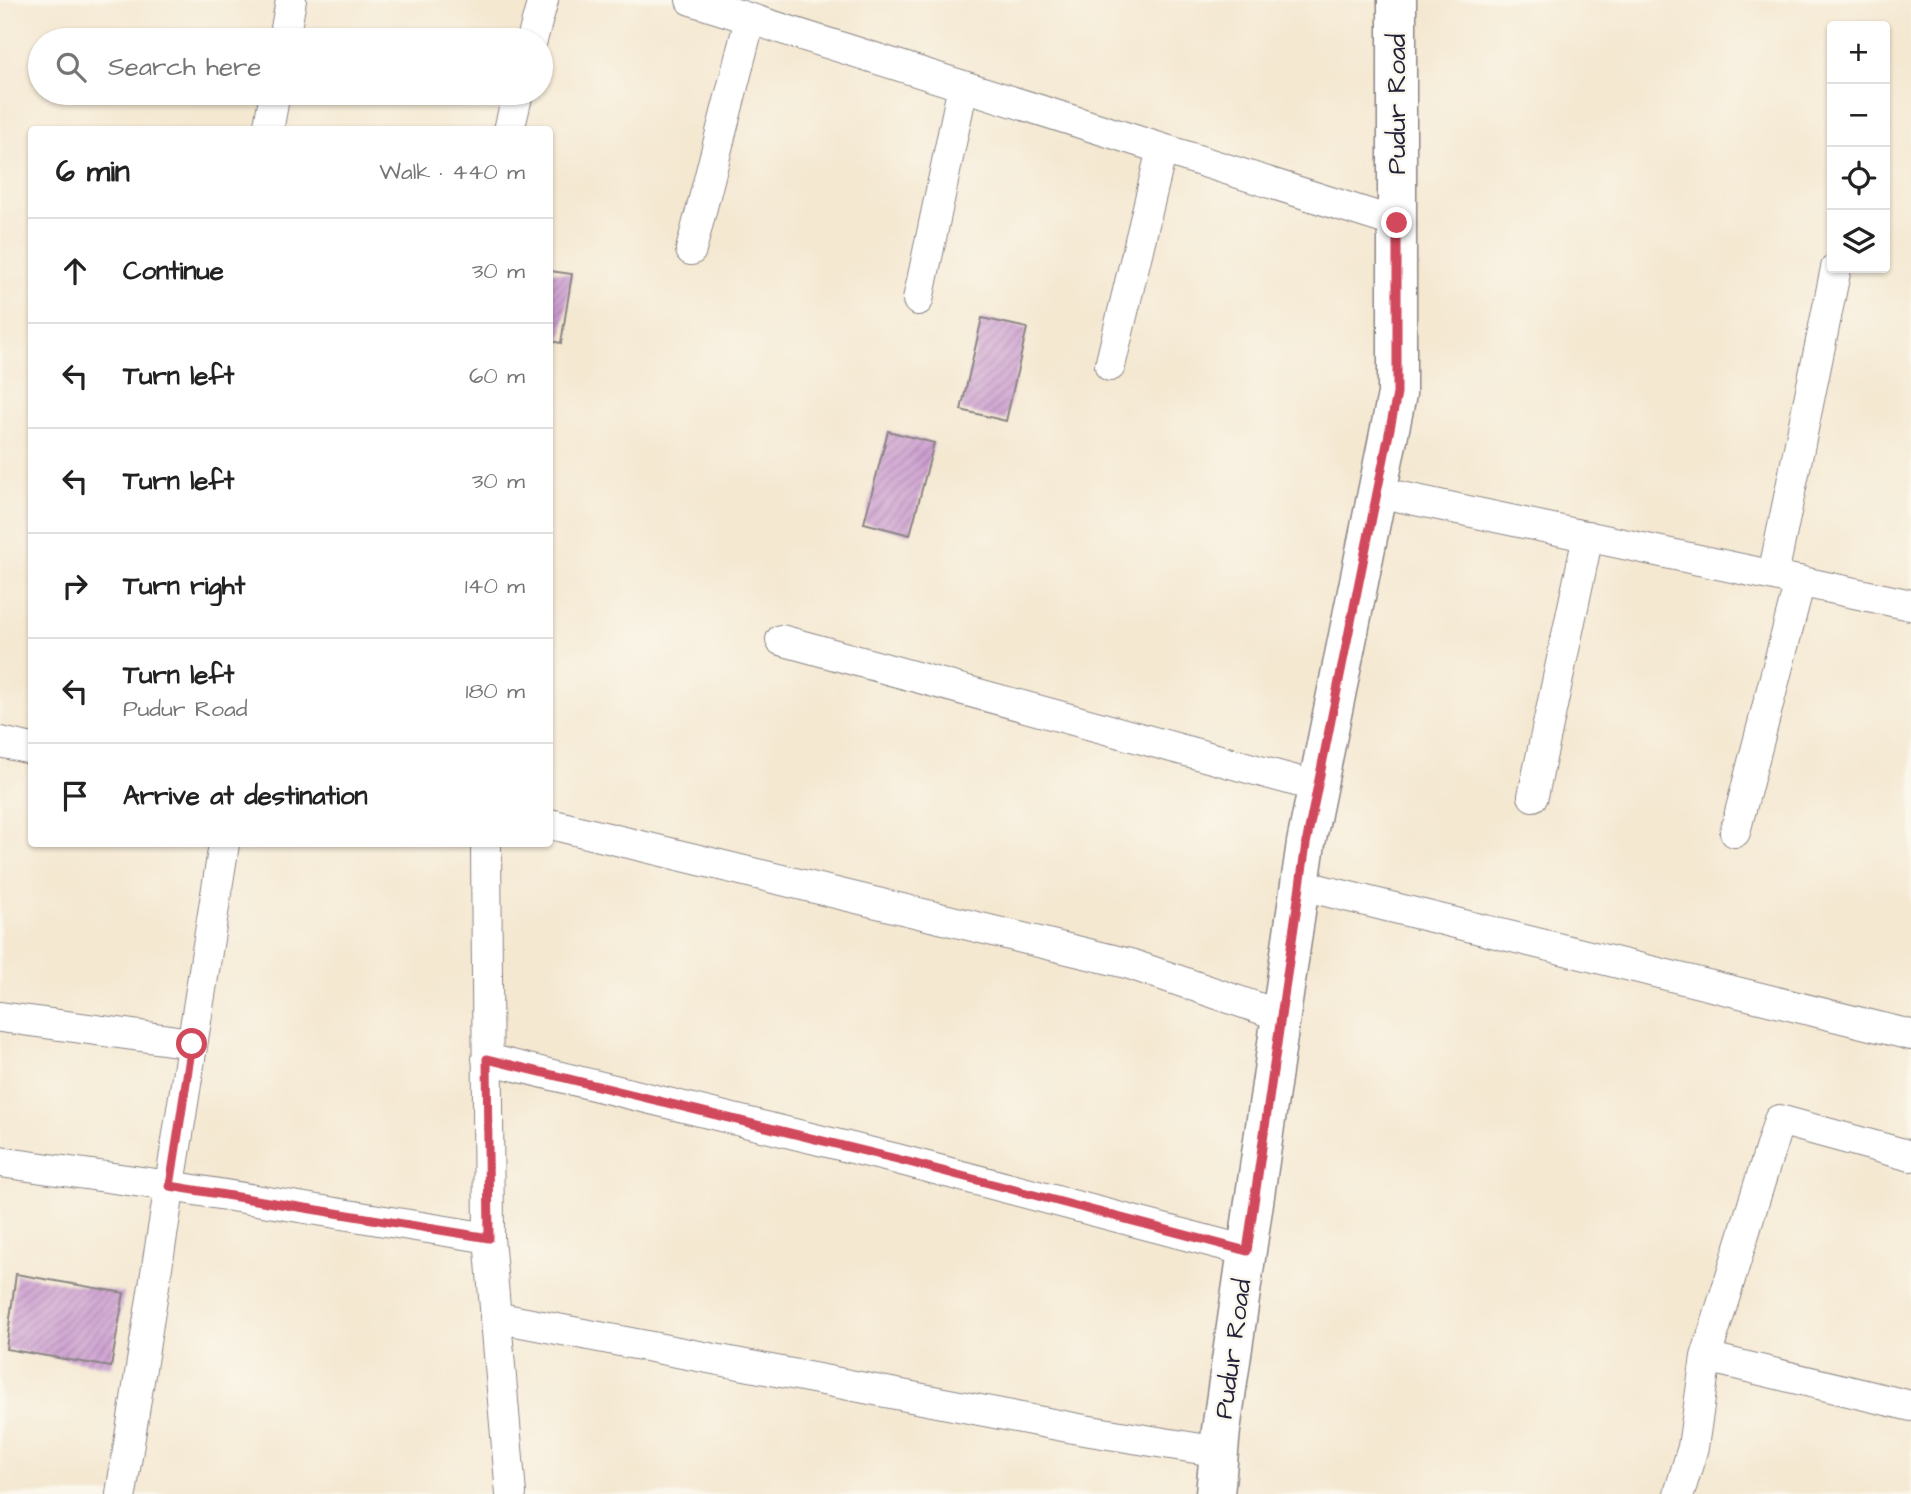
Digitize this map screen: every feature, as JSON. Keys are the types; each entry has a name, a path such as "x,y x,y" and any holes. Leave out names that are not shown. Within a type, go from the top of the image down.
{"street":[{"path":"286,28 291,0"},
{"path":"535,28 543,0"},
{"path":"691,0 1397,223"},
{"name":"Pudur Road","path":"1215,1494 1247,1251 1301,885 1318,787 1397,394 1397,0"},
{"path":"691,250 750,19"},
{"path":"918,300 964,86"},
{"path":"269,126 273,105"},
{"path":"510,126 515,105"},
{"path":"1110,366 1162,149"},
{"path":"1735,832 1786,578 1835,273"},
{"path":"1378,492 1911,605"},
{"path":"1533,796 1588,536"},
{"path":"781,640 1318,787"},
{"path":"0,742 28,748"},
{"path":"553,825 1130,964 1282,1016"},
{"path":"121,1494 224,847"},
{"path":"486,847 489,1238 511,1494"},
{"path":"1301,885 1911,1035"},
{"path":"0,1017 192,1044"},
{"path":"487,1059 897,1159 1247,1251"},
{"path":"1679,1494 1693,1447 1706,1357 1779,1120 1911,1156"},
{"path":"0,1162 170,1186 489,1238"},
{"path":"495,1317 1084,1430 1220,1452"},
{"path":"1706,1357 1911,1406"}],"building":[{"path":"553,271 572,274 561,343 553,342"},
{"path":"982,318 1027,328 1006,421 961,410"},
{"path":"888,431 934,443 910,535 864,523"},
{"path":"16,1274 124,1293 111,1367 6,1349"}],"route":[{"path":"192,1044 170,1186 489,1238 487,1059 897,1159 1247,1251 1306,844 1397,394 1397,223"}]}
